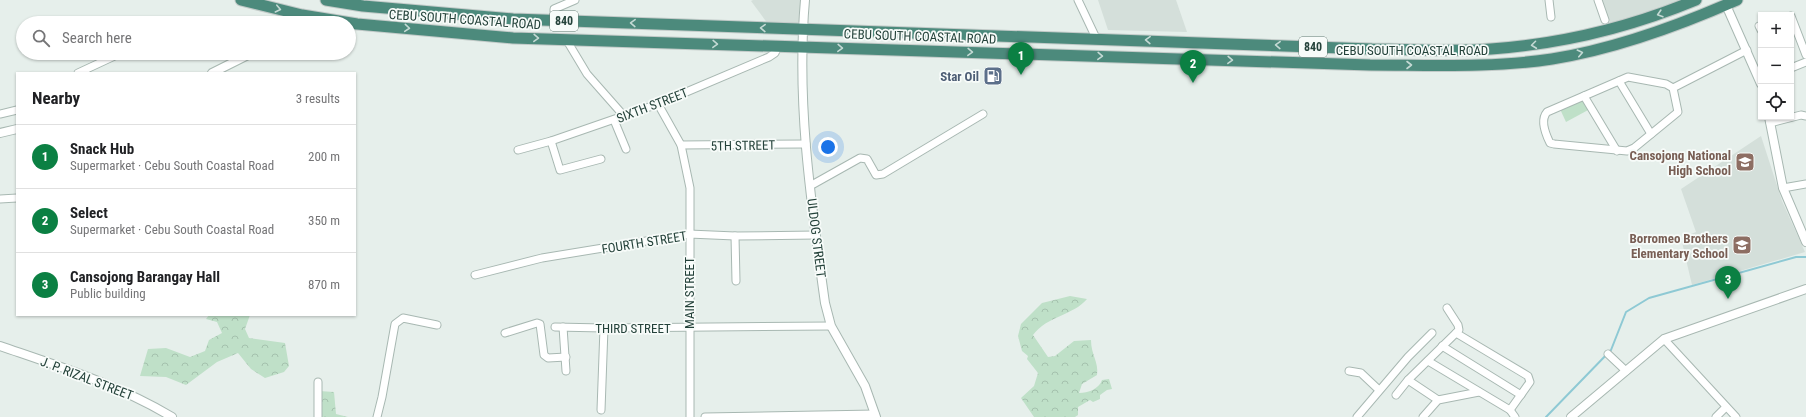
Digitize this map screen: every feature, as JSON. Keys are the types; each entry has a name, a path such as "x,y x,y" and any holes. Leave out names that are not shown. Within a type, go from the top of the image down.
{"highway":[{"name":"CEBU SOUTH COASTAL ROAD","path":"240,0 313,16"},
{"name":"CEBU SOUTH COASTAL ROAD","path":"326,0 363,6 513,19 802,30 1096,38 1372,49 1489,50 1575,38 1667,12 1696,0"},
{"name":"CEBU SOUTH COASTAL ROAD","path":"356,24 513,38 1370,65 1490,64 1552,58 1614,44 1673,26 1737,0"}],"street":[{"path":"554,20 554,10 575,0"},
{"path":"802,30 805,0"},
{"path":"1078,0 1096,38"},
{"path":"1549,0 1551,17"},
{"path":"1598,0 1605,20"},
{"path":"1726,5 1758,77"},
{"path":"1794,23 1806,55"},
{"name":"ULDOG STREET","path":"802,30 801,47 806,144 825,303 831,326 865,386 876,415"},
{"path":"566,39 587,74 624,116"},
{"name":"SIXTH STREET","path":"518,150 551,141 658,104 769,57 775,53 778,46"},
{"path":"1673,88 1747,50"},
{"path":"80,72 106,60"},
{"path":"214,72 238,60"},
{"path":"1794,67 1806,62"},
{"path":"1633,77 1666,84 1673,88 1678,112 1634,148 1626,152 1550,143 1545,133 1544,115 1547,112 1620,81 1633,77"},
{"path":"1620,81 1652,134"},
{"path":"1584,96 1617,151"},
{"name":"MAIN STREET","path":"658,104 681,145 690,188 690,417"},
{"path":"0,114 16,110"},
{"path":"810,186 860,158 867,159 876,175 883,174 982,114"},
{"path":"1794,116 1806,116"},
{"path":"614,120 626,149"},
{"path":"1770,120 1784,188 1806,242"},
{"path":"0,133 16,129"},
{"path":"551,141 560,170 601,159"},
{"name":"5TH STREET","path":"681,145 806,144"},
{"path":"1784,188 1806,184"},
{"path":"0,199 16,198"},
{"name":"FOURTH STREET","path":"475,275 542,258 689,234 735,236 816,235"},
{"path":"735,236 736,281"},
{"path":"1571,417 1664,339 1806,288"},
{"path":"1396,395 1408,380 1459,330 1458,325 1447,308"},
{"path":"377,417 382,398 395,324 403,318 437,325"},
{"path":"505,333 537,323 540,324 544,356 548,358 566,357"},
{"path":"563,326 566,371"},
{"name":"THIRD STREET","path":"555,327 689,328 831,326"},
{"path":"601,410 604,328"},
{"path":"1357,417 1379,390 1432,333"},
{"path":"1456,333 1528,376 1530,382 1510,410"},
{"path":"1664,339 1736,417"},
{"name":"J. P. RIZAL STREET","path":"0,346 62,367 144,400 172,417"},
{"path":"1442,346 1522,395"},
{"path":"1608,354 1626,371"},
{"path":"1428,361 1510,410 1515,417"},
{"path":"1349,371 1361,373 1379,390"},
{"path":"1408,380 1438,400"},
{"path":"318,382 318,417"},
{"path":"1423,417 1438,400 1479,392"},
{"path":"1716,417 1726,407"},
{"path":"705,417 876,415"}],"shaded area":[{"path":"804,0 800,21 795,25 768,24 751,1"},
{"path":"1098,0 1176,0 1187,32 1108,30"},
{"path":"1601,0 1682,0 1611,24"},
{"path":"1761,136 1782,201 1805,252 1692,285 1681,238 1696,232 1681,189"}],"green space":[{"path":"1584,97 1590,109 1566,122 1560,109"},
{"path":"1070,296 1087,299 1075,309 1053,319 1033,335 1048,357 1055,356 1074,341 1091,340 1092,350 1097,366 1097,375 1082,384 1079,393 1093,390 1101,383 1102,380 1109,379 1112,389 1107,390 1100,395 1100,399 1093,402 1090,400 1078,407 1078,415 1075,417 1034,417 1021,398 1034,386 1038,373 1027,359 1028,356 1022,351 1018,336 1021,324 1042,303"},
{"path":"208,316 250,316 245,329 249,338 285,343 289,366 284,372 265,378 251,369 238,353 217,362 186,385 166,377 140,376 148,349 166,348 190,357 205,351 209,340 222,333 217,322 206,319"},
{"path":"319,391 334,392 336,414 348,417 321,417"}],"waterway":[{"path":"1546,417 1611,350 1626,312 1649,298 1796,257 1806,257"}],"place":[{"name":"Snack Hub","path":"1021,75"},
{"name":"Star Oil","path":"993,76"},
{"name":"Select","path":"1193,83"},
{"name":"Cansojong National High School","path":"1745,162"},
{"name":"Borromeo Brothers Elementary School","path":"1742,245"},
{"name":"Cansojong Barangay Hall","path":"1728,299"}]}
